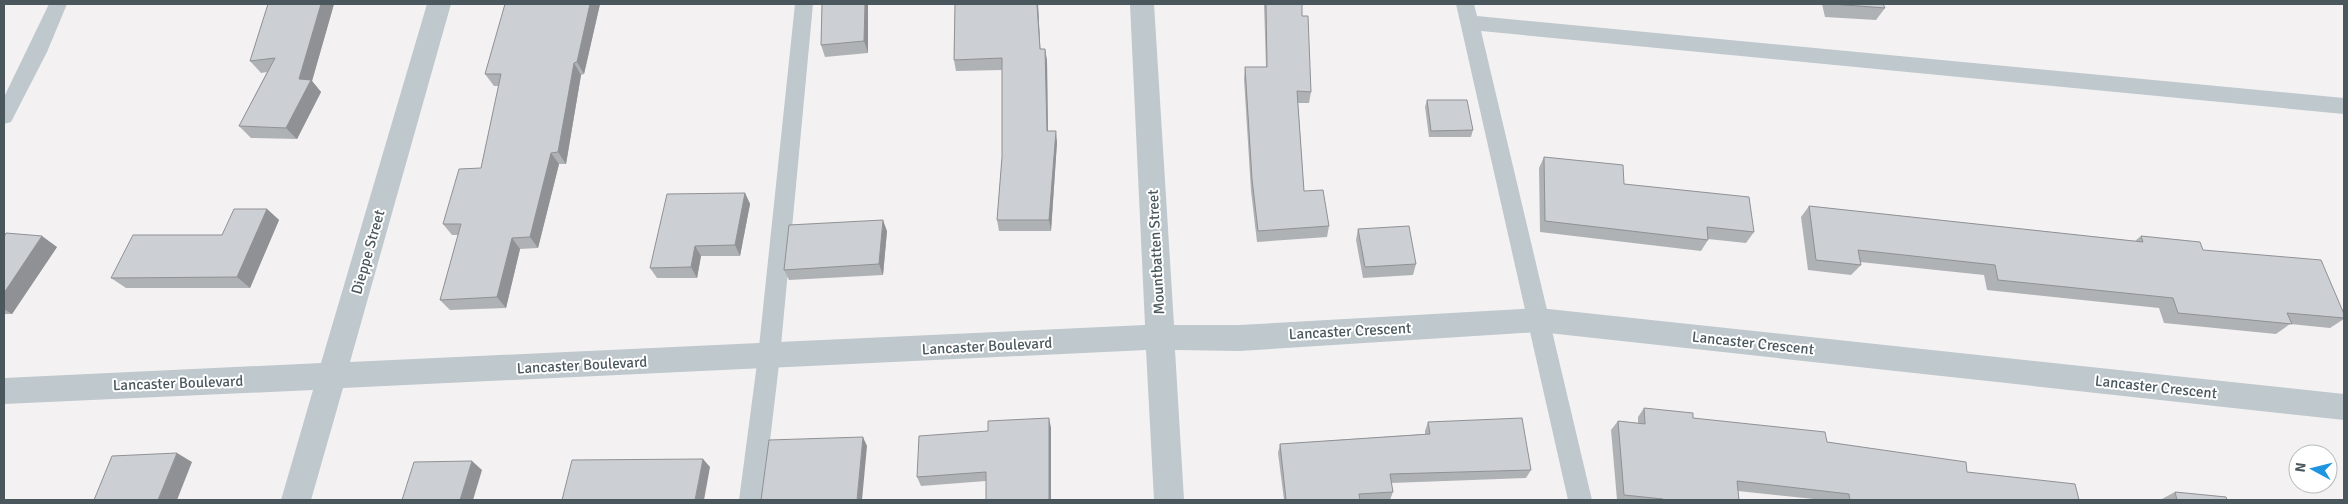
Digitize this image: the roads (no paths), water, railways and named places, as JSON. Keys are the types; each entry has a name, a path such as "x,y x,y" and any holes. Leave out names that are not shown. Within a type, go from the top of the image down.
{"street":[{"name":"Dieppe Street","path":"296,500 439,4"},
{"name":"Mountbatten Street","path":"1142,4 1169,500"},
{"name":"Lancaster Crescent","path":"1161,337 1239,338 1538,320 2344,407"},
{"name":"Lancaster Boulevard","path":"4,391 1161,337"}],"lane":[{"path":"4,116 37,52 58,4"},
{"path":"751,500 769,356 804,4"},
{"path":"1580,500 1468,13 2344,106"}]}
